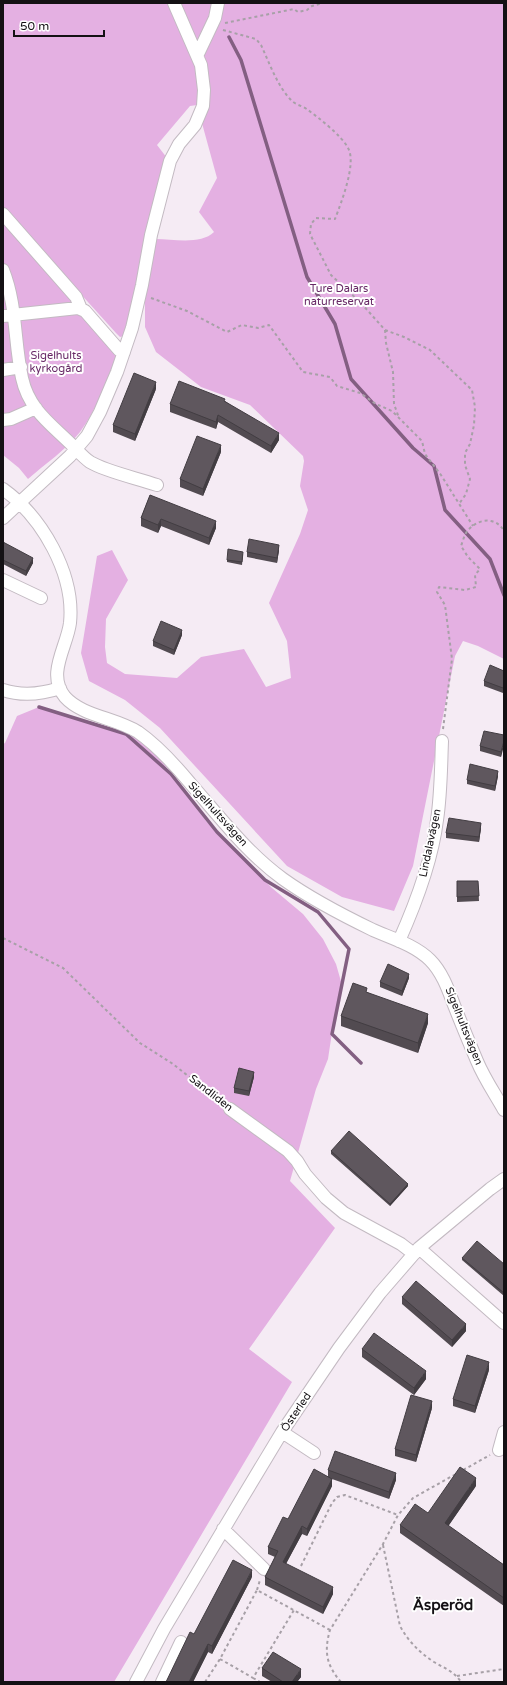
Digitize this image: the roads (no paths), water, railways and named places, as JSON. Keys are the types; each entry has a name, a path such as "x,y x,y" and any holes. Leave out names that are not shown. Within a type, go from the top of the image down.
{"street":[{"path":"3,518 76,450 87,436 100,412 124,352 135,318 151,235 170,161 179,144 194,125 203,106 204,90 201,65 174,3"},
{"path":"197,56 215,18 218,3"},
{"path":"3,214 76,297 81,309 120,350 124,352"},
{"path":"3,270 8,315 22,379 28,394 42,418 90,462 103,468 157,485"},
{"path":"8,315 78,308 81,309"},
{"path":"3,370 20,367"},
{"path":"3,420 11,419 36,408"},
{"path":"3,490 20,503 52,546 62,570 68,593 70,610 70,622 66,641 56,670 60,688 33,694 3,690"},
{"path":"3,580 41,598"},
{"name":"Sigelhultsvägen","path":"60,688 63,694 75,705 87,712 125,726 147,740 174,765 243,843 263,863 283,879 343,916 424,954 437,968 445,981 477,1062 504,1110"},
{"name":"Lindalavägen","path":"399,941 421,886 431,849 437,820 442,741"},
{"name":"Sandliden","path":"230,1109 288,1151 321,1192 344,1213 416,1251 504,1323"},
{"name":"Österled","path":"136,1682 164,1629 282,1432 352,1330 416,1251 484,1193 504,1179"},
{"path":"282,1432 314,1453"},
{"path":"499,1450 504,1432"},
{"path":"224,1529 264,1569"},
{"path":"162,1682 181,1642"}],"waterway":[{"path":"229,37 241,60 307,277 335,324 351,379 413,448 434,466 445,510 490,559 504,595"},
{"path":"39,707 126,734 171,774 217,832 265,880 318,912 349,949 332,1034 361,1063"}],"district":[{"name":"Äsperöd","path":"443,1605"}],"park label":[{"name":"Ture Dalars naturreservat","path":"339,294"},
{"name":"Sigelhults kyrkogård","path":"56,361"}]}
